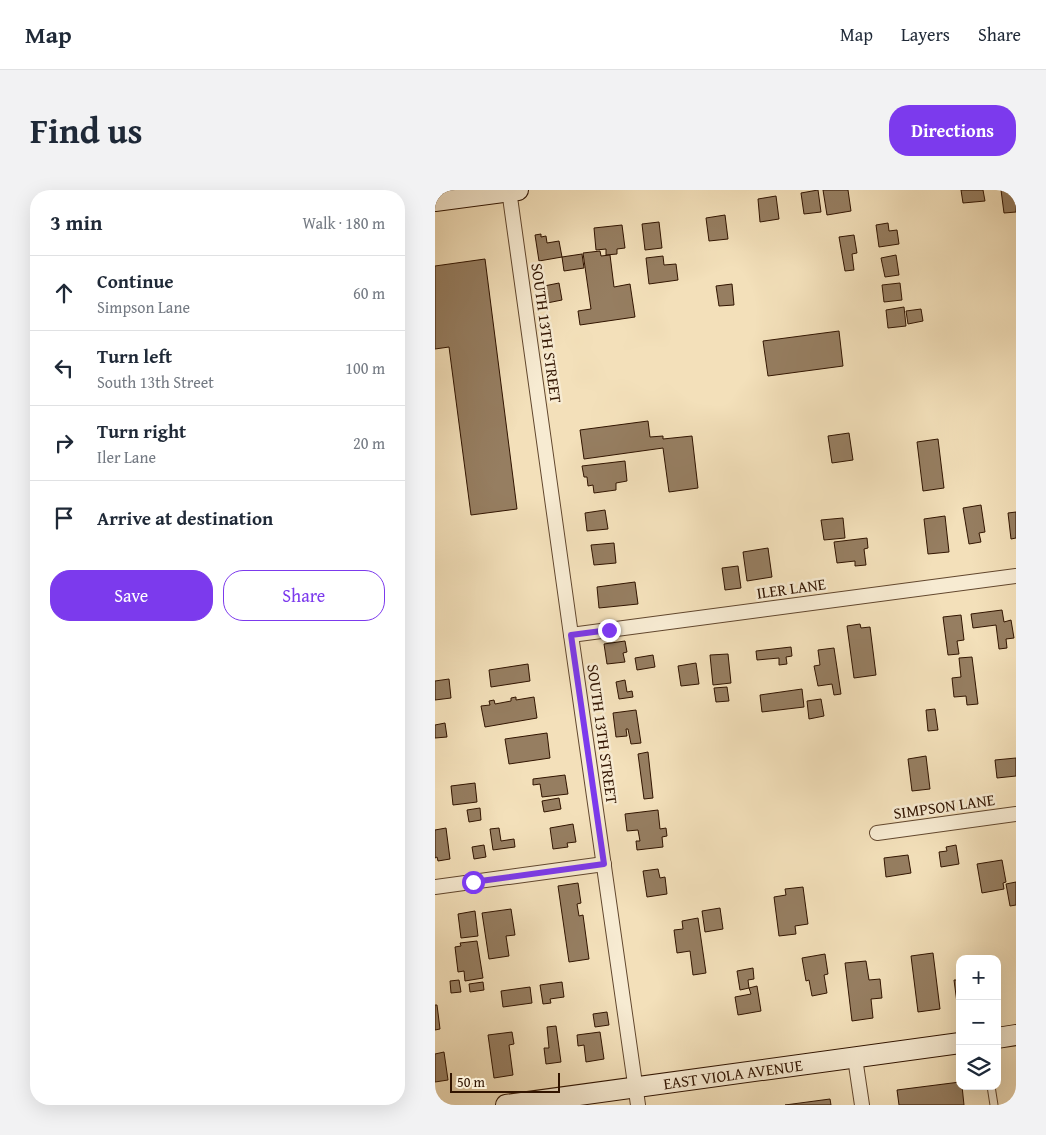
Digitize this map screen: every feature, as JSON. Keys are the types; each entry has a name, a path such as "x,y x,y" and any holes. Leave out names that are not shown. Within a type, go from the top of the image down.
{"street":[{"path":"443,197 512,190"},
{"name":"SOUTH 13TH STREET","path":"512,190 571,635 637,1096"},
{"name":"ILER LANE","path":"571,635 1016,576"},
{"name":"SIMPSON LANE","path":"877,833 1016,814"},
{"path":"435,887 604,864"},
{"path":"1001,1037 1016,1035"},
{"name":"EAST VIOLA AVENUE","path":"506,1105 637,1096 855,1058 956,1044"},
{"path":"855,1058 862,1105"}],"lane":[{"path":"992,1090 994,1105"}],"building":[{"path":"818,190 821,212 804,214 801,193"},
{"path":"823,190 848,190 851,211 827,215"},
{"path":"961,190 983,190 985,201 963,203"},
{"path":"1001,190 1016,190 1016,212 1004,213"},
{"path":"776,196 779,219 760,222 758,199"},
{"path":"725,215 728,239 709,241 706,218"},
{"path":"659,222 662,248 645,250 642,224"},
{"path":"888,223 889,231 897,230 899,244 879,247 876,225"},
{"path":"622,225 625,248 617,249 617,254 606,255 606,249 596,250 594,228"},
{"path":"541,234 541,237 546,236 547,243 559,241 562,257 539,261 535,235"},
{"path":"854,235 857,253 852,254 854,270 845,271 839,237"},
{"path":"600,251 601,256 610,255 614,287 630,284 635,317 580,325 578,311 591,309 583,253"},
{"path":"582,254 584,268 564,271 562,257"},
{"path":"896,255 899,275 885,277 881,258"},
{"path":"663,256 664,265 676,264 678,280 649,284 646,258"},
{"path":"485,259 517,509 471,515 449,347 435,349 435,266"},
{"path":"559,283 562,300 547,303 544,286"},
{"path":"900,283 902,300 884,302 882,285"},
{"path":"732,284 734,305 719,306 716,286"},
{"path":"904,307 906,326 888,328 886,310"},
{"path":"921,309 923,321 908,324 906,311"},
{"path":"839,331 843,366 768,376 763,341"},
{"path":"648,421 650,437 663,436 663,439 692,436 698,488 669,492 663,448 584,459 580,430"},
{"path":"849,433 853,460 832,463 828,436"},
{"path":"938,439 944,488 923,491 917,442"},
{"path":"625,461 627,481 616,483 616,490 594,493 593,485 588,486 587,477 584,477 582,466"},
{"path":"981,505 985,532 979,533 981,542 969,544 963,508"},
{"path":"605,510 608,529 587,531 585,513"},
{"path":"1016,512 1016,538 1011,539 1008,513"},
{"path":"945,516 949,552 928,554 924,519"},
{"path":"843,518 845,538 824,540 821,520"},
{"path":"867,538 868,548 864,549 866,565 855,566 855,561 837,563 834,542"},
{"path":"614,543 616,563 594,565 591,545"},
{"path":"768,548 772,577 747,581 743,552"},
{"path":"738,566 741,588 725,590 722,568"},
{"path":"635,582 638,604 599,608 597,587"},
{"path":"1002,610 1004,622 1011,620 1014,638 1006,639 1007,648 999,649 996,625 973,628 971,614"},
{"path":"961,615 964,640 957,641 959,654 948,655 943,617"},
{"path":"860,624 861,628 870,627 876,675 854,678 847,626"},
{"path":"625,641 627,652 623,653 625,662 607,664 604,644"},
{"path":"791,647 792,656 786,657 787,664 779,665 779,658 757,660 756,651"},
{"path":"834,648 841,694 834,695 832,684 818,686 814,666 820,665 818,650"},
{"path":"728,654 731,683 713,685 710,655"},
{"path":"653,655 655,667 637,670 635,658"},
{"path":"972,657 978,704 967,705 966,696 954,697 952,678 961,677 959,658"},
{"path":"696,663 699,684 681,686 678,666"},
{"path":"528,664 530,681 491,687 489,670"},
{"path":"449,679 451,698 435,700 435,681"},
{"path":"625,680 627,692 632,691 633,697 619,699 616,682"},
{"path":"727,687 729,701 716,702 714,688"},
{"path":"802,689 804,707 762,712 760,695"},
{"path":"516,697 516,700 534,697 537,718 485,727 481,706 490,705 489,701 494,700 495,704 511,701 511,698"},
{"path":"821,699 824,716 809,719 807,701"},
{"path":"935,709 938,730 928,731 926,710"},
{"path":"636,710 641,743 631,744 628,729 626,729 627,736 616,737 613,713"},
{"path":"445,723 447,737 435,738 435,725"},
{"path":"547,733 550,758 509,764 505,739"},
{"path":"648,752 653,798 644,799 638,754"},
{"path":"926,756 930,789 912,791 908,759"},
{"path":"1016,758 1016,776 997,778 995,760"},
{"path":"565,775 568,794 542,797 540,784 533,785 533,779"},
{"path":"475,783 477,802 453,805 451,786"},
{"path":"559,798 561,809 544,812 542,801"},
{"path":"480,808 481,820 469,822 467,810"},
{"path":"658,810 660,829 666,828 667,836 662,837 663,847 637,850 636,841 640,841 638,830 627,831 625,814"},
{"path":"573,824 576,842 567,843 568,847 553,849 550,828"},
{"path":"446,828 450,859 438,861 437,857 435,858 435,830"},
{"path":"499,828 501,841 514,839 515,847 493,850 490,829"},
{"path":"484,845 486,857 474,859 472,847"},
{"path":"956,845 959,864 941,867 939,852 947,851 946,847"},
{"path":"908,855 911,873 886,877 884,858"},
{"path":"1002,860 1006,882 1003,883 1004,889 982,893 977,864"},
{"path":"658,869 660,878 665,877 667,894 647,897 643,871"},
{"path":"1016,882 1016,905 1010,906 1006,884"},
{"path":"578,883 581,903 577,904 579,916 583,915 589,959 569,962 558,886"},
{"path":"803,887 808,924 795,926 796,934 779,936 774,897 786,895 785,889"},
{"path":"720,908 723,929 705,932 702,911"},
{"path":"511,909 515,935 506,936 509,956 489,959 482,913"},
{"path":"475,911 478,936 461,938 458,914"},
{"path":"698,918 706,973 693,975 690,951 677,953 674,930 683,929 682,921"},
{"path":"477,941 483,978 465,981 464,971 458,972 455,947 461,946 460,943"},
{"path":"933,953 940,1009 918,1012 911,956"},
{"path":"825,954 828,974 824,975 827,993 812,996 809,980 806,981 802,958"},
{"path":"866,961 869,980 880,979 882,998 871,999 873,1018 852,1021 845,963"},
{"path":"753,968 754,979 748,980 749,988 740,990 737,971"},
{"path":"459,980 461,992 451,993 450,981"},
{"path":"483,982 484,990 470,992 469,984"},
{"path":"562,982 564,997 550,999 551,1003 543,1004 540,985"},
{"path":"757,986 761,1011 738,1015 735,997 751,994 749,988"},
{"path":"530,987 532,1003 503,1007 501,991"},
{"path":"435,1005 437,1005 440,1029 435,1030"},
{"path":"607,1012 609,1025 595,1027 593,1014"},
{"path":"556,1026 561,1062 546,1064 544,1048 549,1048 547,1027"},
{"path":"512,1032 514,1044 509,1045 513,1075 494,1078 488,1035"},
{"path":"600,1032 604,1059 586,1062 584,1045 578,1046 577,1035"},
{"path":"444,1052 448,1080 435,1082 435,1054"},
{"path":"956,1083 956,1090 962,1090 964,1105 899,1105 897,1090"},
{"path":"830,1099 831,1105 785,1105"}],"route":[{"path":"473,882 604,864 571,635 609,630"}]}
